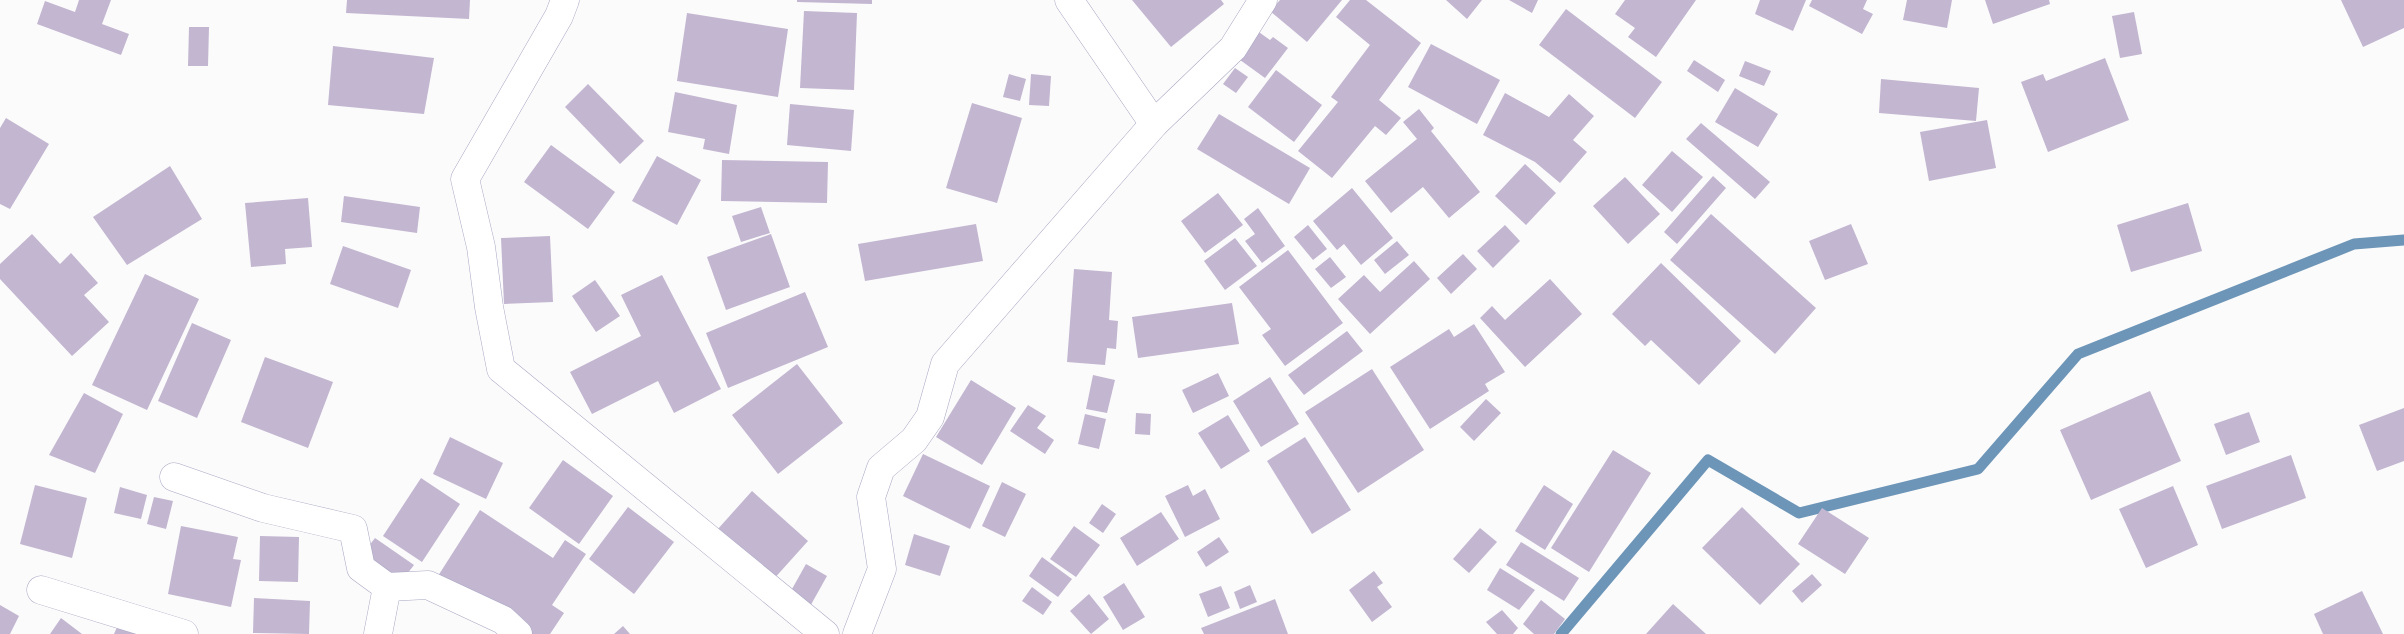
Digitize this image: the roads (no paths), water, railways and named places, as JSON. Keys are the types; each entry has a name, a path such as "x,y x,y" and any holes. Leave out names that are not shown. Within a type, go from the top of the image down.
{"street":[{"path":"565,0 560,16 465,179 481,247 489,307 501,369 825,634"},
{"path":"1069,0 1154,124"},
{"path":"857,634 882,569 871,497 881,468 914,440 930,417 945,364 1154,124 1233,48 1262,0"},
{"path":"174,477 263,508 353,529 361,568 387,587 428,585 503,620 518,634"},
{"path":"378,634 387,587"},
{"path":"41,590 184,634"}],"waterway":[{"path":"1561,634 1708,460 1799,513 1978,469 2078,354 2354,244 2404,240"}]}
